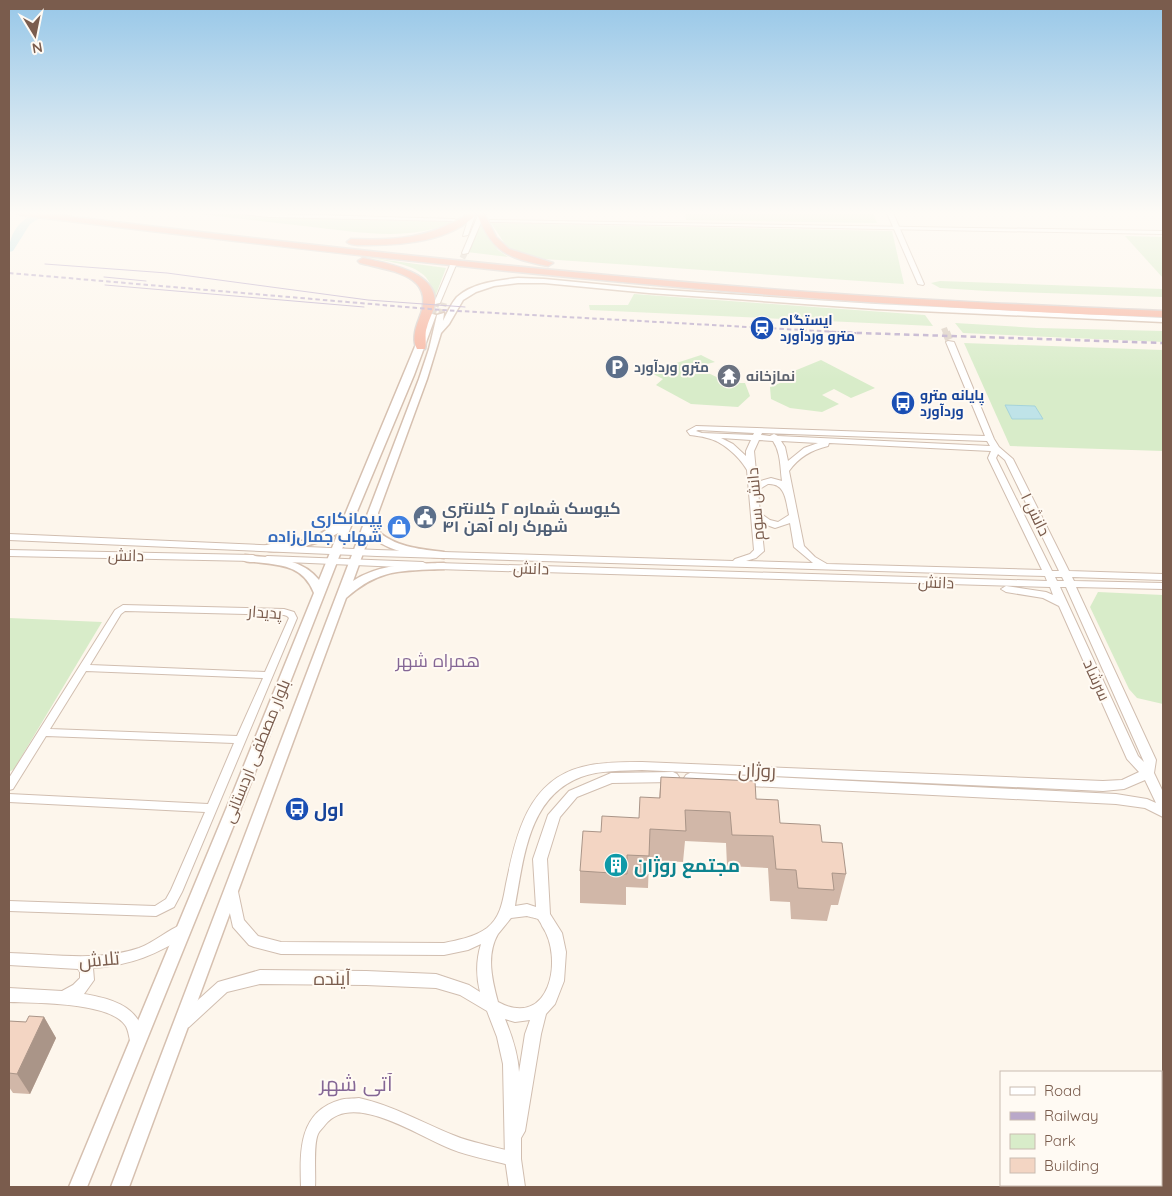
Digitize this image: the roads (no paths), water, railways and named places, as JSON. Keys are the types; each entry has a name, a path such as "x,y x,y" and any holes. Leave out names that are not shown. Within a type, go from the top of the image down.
{"highway":[{"path":"397,269 409,274 425,287 429,295 430,302 419,337 421,347"},
{"path":"522,269 753,291 960,305 1163,314"},
{"path":"576,269 880,293 1163,304"},
{"path":"581,269 587,270"}],"main road":[{"path":"437,334 445,326 456,302 478,288 514,281 534,280 660,292 878,307 1163,320"},
{"name":"بلوار مصطفی اردستانی","path":"78,1187 311,618 334,556 421,347 437,315 437,334 423,380 332,618 232,891 120,1187"},
{"path":"374,511 375,534 386,544 444,560"},
{"path":"266,548 304,544 323,539 335,531 352,513"},
{"path":"245,558 300,567 311,574 317,581 320,593"},
{"path":"341,597 361,579 374,572 444,560"},
{"path":"311,618 323,611 330,613 332,618"}],"street":[{"path":"436,303 454,269"},
{"path":"444,303 455,269"},
{"path":"914,269 921,284"},
{"name":"دانش ۱","path":"950,342 990,439 996,449 1009,459 1067,578"},
{"name":"دانش سوم","path":"732,563 753,556 759,551 750,450 758,434"},
{"path":"752,471 746,459 725,443 702,435 773,434 990,439"},
{"path":"773,434 843,441 996,449"},
{"name":"دانش سوم","path":"773,434 782,446 788,492 799,547 812,559 827,566"},
{"path":"785,472 793,459 810,448 843,441"},
{"name":"دانش ۱","path":"996,449 992,458 1053,583"},
{"path":"754,490 761,483 771,480 781,483 788,492"},
{"path":"757,515 765,523 773,525 787,522 793,516"},
{"name":"دانش","path":"9,537 266,548 355,557 963,582 1053,583 1067,578"},
{"name":"دانش","path":"9,553 245,558 334,556"},
{"name":"دانش","path":"444,560 732,563 1047,572 1067,578"},
{"path":"1067,578 1163,577"},
{"path":"1067,578 1163,586"},
{"name":"سرشاد","path":"1067,578 1150,760 1148,773"},
{"path":"963,582 1035,592 1054,598 1062,604"},
{"name":"سرشاد","path":"1053,583 1133,759 1148,773 1163,804"},
{"name":"پدیدار","path":"9,786 118,612 123,608 284,612 291,614 293,618 170,903 156,911 9,906"},
{"path":"83,668 269,675"},
{"path":"43,732 241,740"},
{"name":"روژان","path":"507,914 528,826 538,802 560,782 580,772 609,767 642,766 709,773 1116,798 1147,804 1163,812"},
{"name":"روژان","path":"543,915 540,859 554,815 573,794 611,778 709,773 1103,786 1124,784 1148,773"},
{"path":"9,798 212,808"},
{"path":"232,891 238,923 254,941 281,948 444,949 468,944 492,932"},
{"path":"492,1006 506,1014 523,1016 540,1010 550,1000 557,981 559,952 555,933 543,915 527,910 507,914 492,932 485,953 484,979 492,1006 505,1037 511,1064 513,1159 517,1187"},
{"name":"تلاش","path":"9,959 81,962 116,960 140,954 162,944 183,930"},
{"path":"63,998 78,990 87,980 87,970 81,962"},
{"name":"آینده","path":"181,1024 223,987 260,977 436,981 464,990 492,1006"},
{"path":"9,995 63,998 101,1004 120,1010 132,1021 137,1042"},
{"path":"513,1159 527,1061 540,1010"},
{"path":"308,1187 311,1132 324,1114 339,1107 366,1105 396,1114 417,1127 453,1143 513,1159"}],"water":[{"path":"1005,405 1035,406 1043,419 1012,419"}],"tunnel":[{"path":"432,315 437,303"},
{"path":"441,315 444,303"},
{"path":"944,328 946,333"},
{"path":"946,332 950,342"}],"tram line":[{"path":"110,269 167,273 368,300 465,307"},
{"path":"104,277 146,281"},
{"path":"105,285 364,307"}],"railway":[{"path":"9,273 441,310 852,333"},
{"path":"828,332 852,333"},
{"path":"852,333 1163,343"}],"place":[{"name":"ایستگاه مترو وردآورد","path":"762,328"},
{"name":"مترو وردآورد","path":"617,367"},
{"name":"نمازخانه","path":"729,376"},
{"name":"پایانه مترو وردآورد","path":"903,403"},
{"name":"کیوسک شماره ۲ کلانتری ۴۱ شهرک راه آهن","path":"425,517"},
{"name":"پیمانکاری شهاب جمال‌زاده","path":"399,527"},
{"name":"اول","path":"297,809"},
{"name":"مجتمع روژان","path":"616,865"}],"district":[{"name":"همراه شهر","path":"438,660"},
{"name":"آتی شهر","path":"356,1083"}]}
